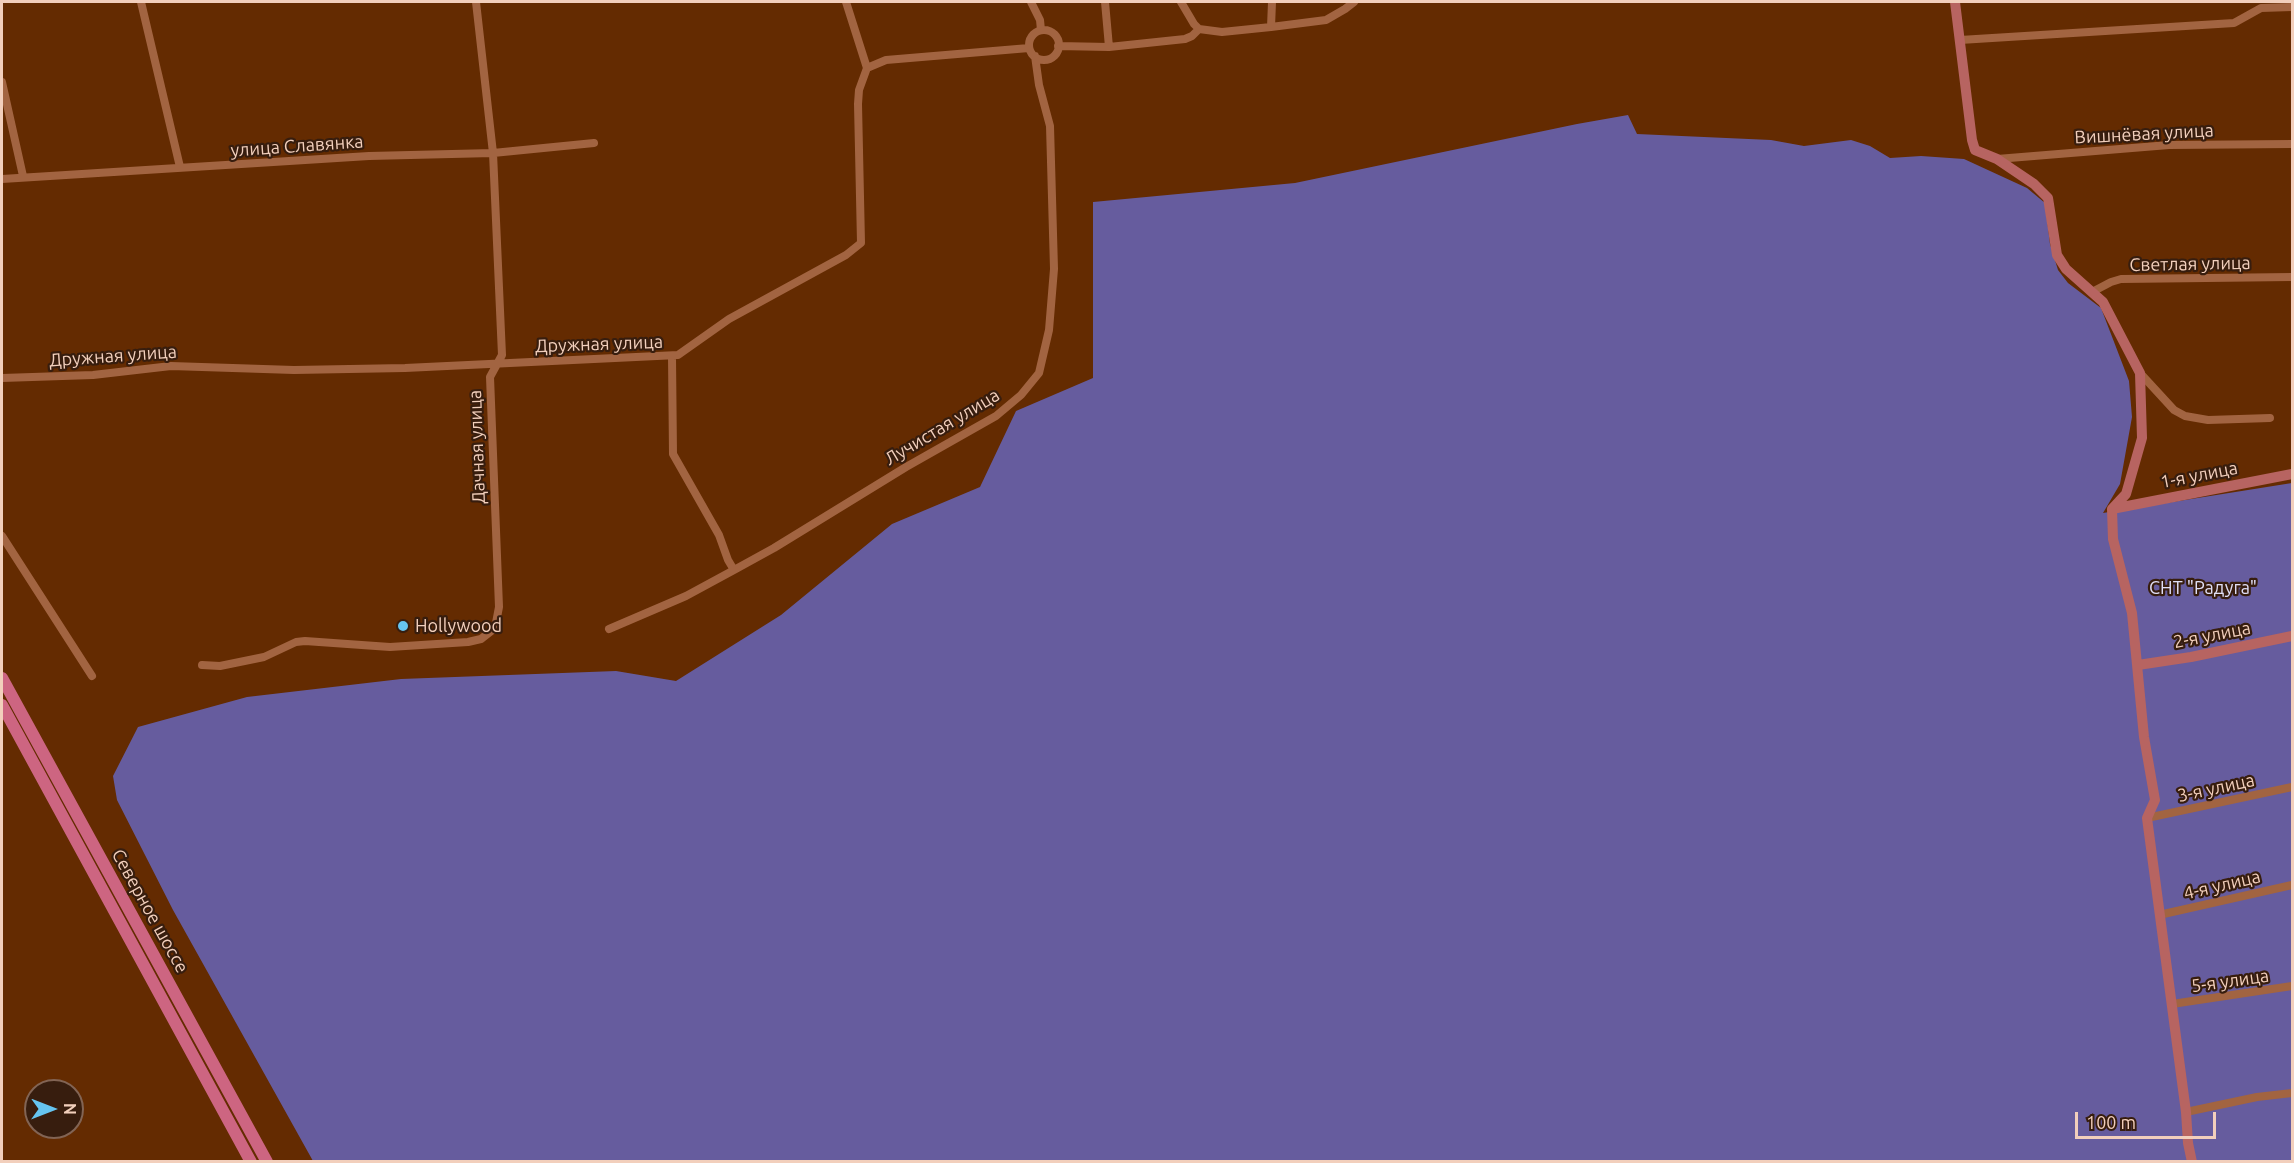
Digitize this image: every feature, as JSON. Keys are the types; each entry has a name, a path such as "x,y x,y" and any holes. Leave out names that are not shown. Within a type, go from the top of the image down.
{"main road":[{"name":"Северное шоссе","path":"2,678 267,1161"},
{"name":"Северное шоссе","path":"2,705 251,1161"}],"street":[{"path":"141,2 180,167"},
{"name":"Дачная улица","path":"202,665 220,666 264,657 296,642 305,641 390,647 468,642 481,639 490,633 498,619 490,377 502,355 493,153 476,2"},
{"path":"846,2 867,68 886,60 1029,48"},
{"path":"1031,2 1040,20 1041,30"},
{"path":"1105,2 1109,47"},
{"path":"1181,2 1199,29 1222,32 1326,20 1354,2"},
{"path":"1271,27 1272,2"},
{"path":"1955,2 1972,140 1976,150 1997,159 2034,184 2049,198 2057,255 2066,269 2103,302 2140,373 2174,410 2185,416 2208,420 2270,418"},
{"path":"1960,40 2234,23 2261,8 2292,7"},
{"path":"1058,46 1109,47 1185,39 1199,29"},
{"path":"1041,30 1054,35 1058,46 1056,53 1048,59 1035,56 1029,48 1031,37 1041,30"},
{"name":"Лучистая улица","path":"609,629 686,596 774,548 906,466 996,416 1021,395 1039,373 1049,330 1054,269 1050,126 1035,56"},
{"name":"Дружная улица","path":"2,378 93,375 171,366 294,370 405,368 500,362 672,357 683,352 729,319 846,255 861,243 858,104 859,90 867,68"},
{"path":"2,82 23,176"},
{"name":"улица Славянка","path":"2,179 369,156 493,153 594,143"},
{"name":"Вишнёвая улица","path":"1997,159 2169,146 2292,144"},
{"name":"Светлая улица","path":"2092,292 2121,279 2292,277"},
{"path":"672,357 673,454 719,535 734,570"},
{"path":"2140,373 2142,438 2126,494 2112,509 2113,539 2132,613 2144,737 2155,800 2147,818 2192,1161"},
{"name":"1-я улица","path":"2112,509 2292,474"},
{"path":"2,536 92,676"},
{"name":"2-я улица","path":"2138,665 2191,657 2292,636"},
{"name":"3-я улица","path":"2147,818 2292,787"},
{"name":"4-я улица","path":"2159,915 2292,885"},
{"name":"5-я улица","path":"2172,1004 2292,986"},
{"path":"2186,1112 2257,1097 2292,1093"}],"green space":[{"name":"СНТ \"Радуга\"","path":"1628,115 1637,134 1771,140 1804,146 1851,140 1870,146 1890,158 1921,156 1964,159 2027,188 2045,203 2050,244 2058,270 2068,283 2101,308 2129,381 2132,417 2120,484 2103,513 2292,483 2292,1161 313,1161 173,910 117,800 113,776 138,727 247,697 401,679 616,671 676,681 781,615 892,524 980,487 1016,411 1093,378 1093,202 1295,183"}],"place":[{"name":"Hollywood","path":"403,626"}]}
